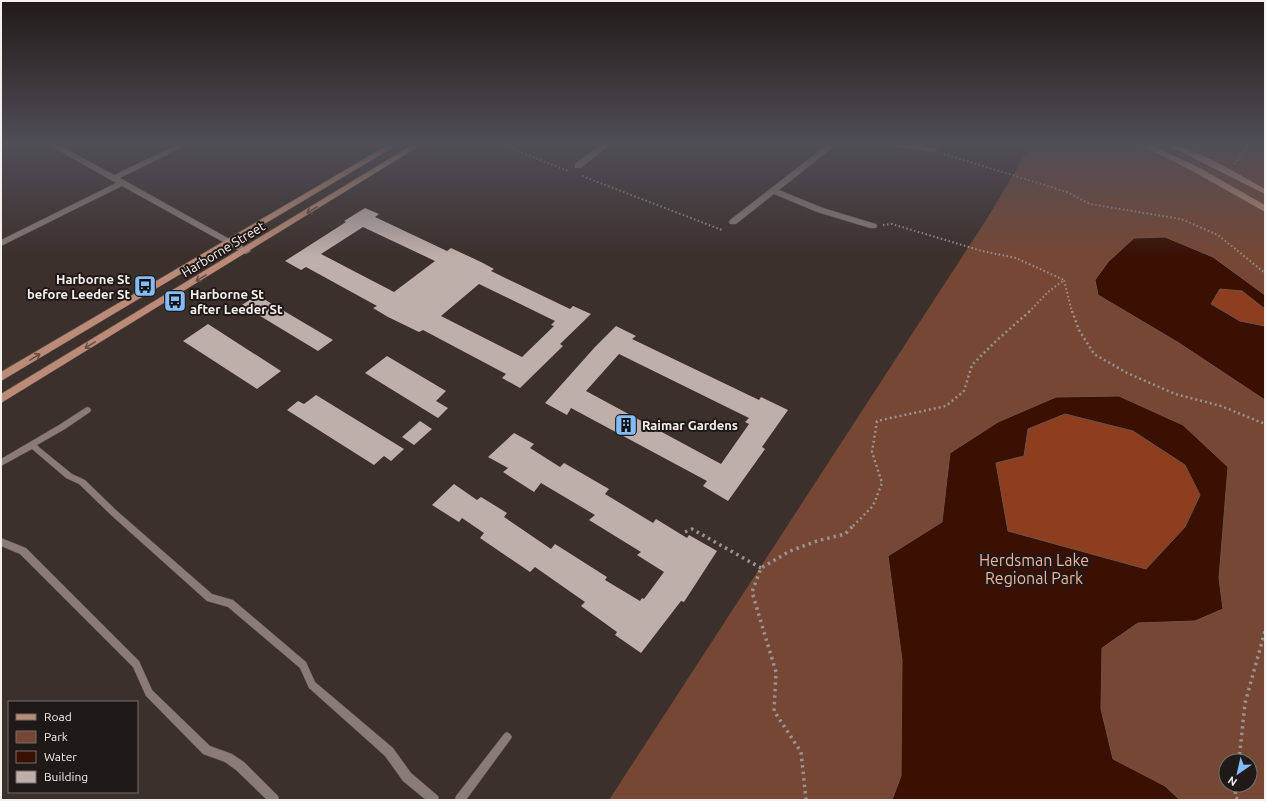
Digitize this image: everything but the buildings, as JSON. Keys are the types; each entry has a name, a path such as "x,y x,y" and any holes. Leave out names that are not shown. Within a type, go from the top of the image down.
{"main road":[{"name":"Harborne Street","path":"1,377 330,182"},
{"name":"Harborne Street","path":"1,400 358,182"},
{"path":"1219,182 1265,209"},
{"path":"1247,182 1265,192"}],"street":[{"path":"733,222 784,182"},
{"path":"1,243 122,183 246,251"},
{"path":"773,191 820,210 873,226"}],"lane":[{"path":"1,463 33,445 87,410"},
{"path":"33,445 69,476 82,482 114,513 210,598 230,603 302,665 312,684 389,752 407,777 434,800"},
{"path":"1,542 23,551 136,664 149,693 207,750 228,758 240,766 274,800"},
{"path":"460,800 506,737"}],"path":[{"path":"600,182 722,230"},
{"path":"1037,182 1067,192 1090,204 1181,219 1218,235 1265,273"},
{"path":"873,226 892,224 982,251 1016,258 1064,280"},
{"path":"1064,280 1069,303 1079,330 1094,354 1127,373 1175,394 1221,406 1265,424"},
{"path":"806,800 801,752 774,711 776,672 752,592 761,568 790,551 817,541 845,534 873,506 882,483 872,452 877,421 946,406 964,391 972,365 997,340 1028,314 1048,292 1064,280"},
{"path":"685,532 692,529 761,568"},
{"path":"1240,753 1245,702 1265,631"},
{"path":"1235,799 1239,800"}],"green space":[{"name":"Herdsman Lake Regional Park","path":"1009,182 1265,182 1265,800 609,800 988,217"}],"shaded area":[{"path":"1220,289 1242,291 1265,309 1265,326 1240,321 1210,304"},
{"path":"1066,414 1133,431 1185,465 1201,495 1185,527 1146,569 1008,531 996,463 1024,456 1028,429"}],"water":[{"path":"1165,237 1213,257 1265,295 1265,309 1242,291 1220,289 1211,304 1240,321 1265,326 1265,400 1179,343 1098,295 1095,280 1108,262 1134,238"},
{"path":"1119,396 1183,425 1228,467 1219,578 1223,609 1195,621 1138,623 1102,648 1101,709 1113,759 1165,786 1180,800 892,800 901,776 902,660 888,556 942,522 950,453 998,422 1056,397","holes":["1065,414 1133,431 1185,465 1200,495 1185,527 1146,569 1008,531 996,463 1024,456 1028,429"]}],"place":[{"name":"Harborne St before Leeder St","path":"145,286"},
{"name":"Harborne St after Leeder St","path":"175,301"},
{"name":"Raimar Gardens","path":"626,425"}]}
